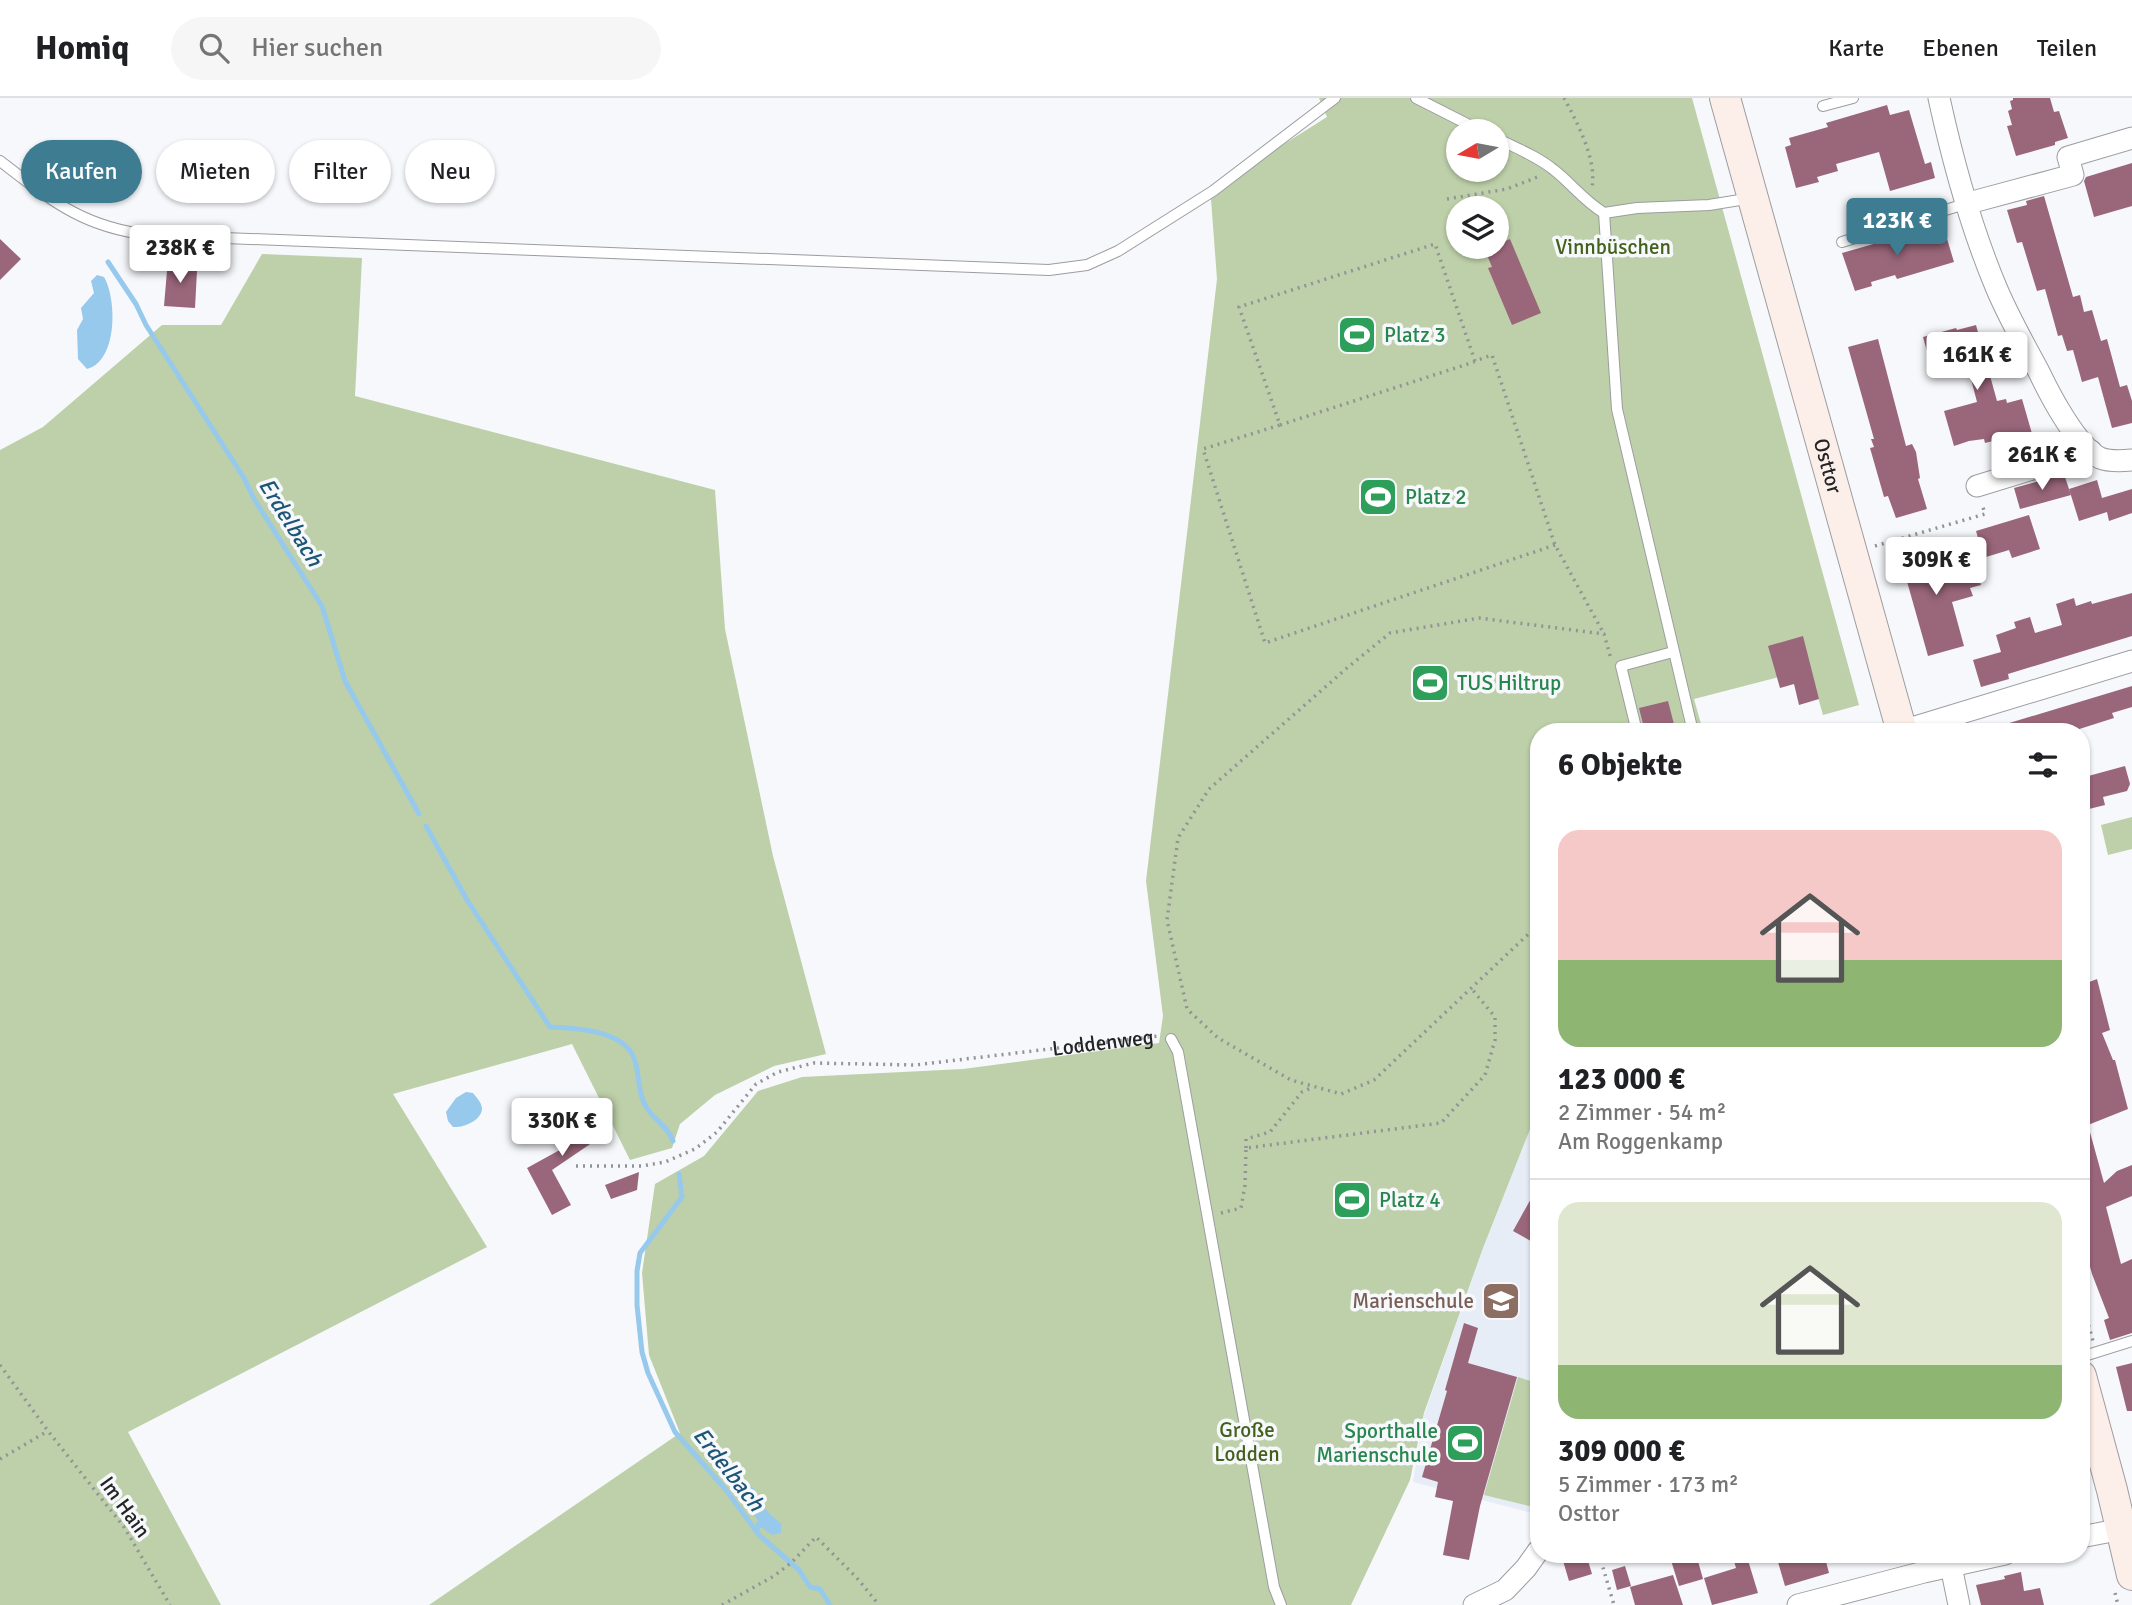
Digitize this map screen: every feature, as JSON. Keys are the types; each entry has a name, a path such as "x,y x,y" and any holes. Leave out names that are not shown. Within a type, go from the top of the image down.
{"main road":[{"name":"Osttor","path":"1725,98 1900,723"},
{"path":"2090,1406 2127,1528 2132,1575"}],"street":[{"path":"1939,98 1965,204 1996,288 2050,394 2070,426 2091,451 2101,458 2132,460"},
{"path":"1965,204 2073,175 2068,157 2132,138"},
{"path":"1978,486 2091,451"},
{"path":"1928,723 2132,661"},
{"path":"2090,1535 2127,1528"},
{"path":"1474,1605 1506,1590 1530,1562"},
{"path":"1798,1605 1922,1563 1951,1566 1964,1563"},
{"path":"1951,1566 1959,1605"}],"lane":[{"path":"0,161 57,204 86,220 117,230 149,235 1049,270 1087,265 1118,251 1213,191 1335,98"},
{"path":"1416,98 1457,119"},
{"path":"1823,106 1853,98"},
{"path":"1509,144 1555,170 1586,202 1604,213 1637,208 1709,205 1753,198"},
{"path":"1842,242 1965,204"},
{"path":"1604,213 1617,409 1691,723"},
{"path":"1635,723 1621,666 1673,652"},
{"name":"Loddenweg","path":"1171,1039 1178,1052 1274,1587 1281,1605"},
{"path":"2090,1354 2132,1341"}],"path":[{"path":"1564,98 1576,120 1594,170 1593,186 1586,202"},
{"path":"1465,196 1507,189 1555,170"},
{"path":"1280,425 1239,307 1436,244 1475,361"},
{"path":"1555,545 1265,643 1203,449 1492,355 1555,545 1604,634 1615,669"},
{"path":"1873,546 1985,514 1978,486"},
{"path":"1530,933 1374,1080 1340,1094 1291,1080 1217,1038 1187,1009 1167,920 1178,838 1209,789 1390,633 1479,618 1604,634"},
{"path":"1246,1148 1441,1123 1485,1075 1495,1040 1495,1017 1471,988"},
{"name":"Loddenweg","path":"576,1166 642,1166 665,1162 695,1149 717,1132 756,1084 778,1072 814,1063 915,1065 1158,1035 1171,1039"},
{"path":"1208,1216 1241,1208 1245,1185 1246,1139 1270,1132 1302,1092 1315,1086"},
{"name":"Im Hain","path":"0,1365 124,1528 170,1605"},
{"path":"0,1460 48,1431"},
{"path":"722,1605 774,1576 816,1537 857,1578 879,1605"},
{"path":"1602,1563 1614,1605"}],"shaded area":[{"name":"Marienschule","path":"1530,1129 1530,1512 1413,1482 1423,1418 1483,1248"}],"green space":[{"path":"1319,98 1692,98 1859,705 1823,715 1810,669 1694,699 1701,723 1530,723 1530,1129 1483,1248 1424,1413 1410,1480 1351,1605 429,1605 680,1433 649,1355 642,1273 655,1184 704,1156 758,1091 802,1077 963,1069 1159,1043 1163,1016 1146,881 1217,279 1211,199 1273,151 1327,117"},
{"path":"262,254 362,258 355,396 715,490 725,629 773,856 826,1054 774,1066 715,1095 680,1124 672,1148 630,1160 572,1044 393,1094 487,1247 128,1432 221,1605 0,1605 0,450 43,427 162,325 221,325"},
{"path":"2132,817 2132,849 2108,855 2101,825"},
{"path":"1518,1377 1530,1381 1530,1506 1484,1495"}],"water":[{"path":"97,275 104,277 108,287 113,314 112,328 105,354 97,364 87,369 78,359 77,330 83,319 81,308 94,293 91,281"},
{"path":"466,1092 473,1093 479,1101 481,1113 471,1123 453,1127 446,1112 456,1098"},
{"path":"741,1480 753,1487 766,1509 781,1524 781,1533 772,1535 761,1527 758,1533 753,1527 758,1521 739,1490"}],"building":[{"path":"2013,98 2050,98 2054,112 2059,111 2068,138 2055,142 2055,145 2016,156 2007,126 2012,125 2008,111 2012,109 2010,101"},
{"path":"1887,105 1890,115 1909,110 1925,164 1931,162 1935,178 1890,191 1879,152 1836,164 1838,171 1817,177 1819,182 1796,188 1785,147 1791,145 1789,138 1828,127 1826,123"},
{"path":"2132,163 2132,206 2094,217 2084,181 2086,177"},
{"path":"2044,196 2073,297 2080,295 2084,312 2092,310 2101,341 2107,339 2120,387 2127,385 2132,401 2132,423 2112,428 2098,377 2082,382 2073,350 2067,351 2062,335 2058,336 2045,289 2037,291 2022,242 2017,243 2007,210 2027,205 2026,201"},
{"path":"1919,231 1920,236 1927,234 1928,237 1945,232 1954,262 1897,279 1895,275 1871,282 1872,286 1855,291 1842,253"},
{"path":"0,239 21,259 0,280"},
{"path":"1509,239 1541,313 1512,325 1488,268 1492,267 1489,259 1509,259"},
{"path":"168,259 189,260 188,271 197,271 195,308 164,306"},
{"path":"1976,325 1997,401 2006,399 2007,403 2022,399 2035,444 2021,449 2016,434 1985,443 1984,439 1954,446 1944,411 1977,402 1966,360 1932,369 1923,337"},
{"path":"1878,339 1906,446 1912,444 1916,452 1918,479 1927,509 1896,518 1888,496 1884,497 1870,448 1874,447 1871,439 1874,439 1848,347"},
{"path":"2064,474 2071,495 2020,509 2014,488"},
{"path":"2097,480 2102,498 2132,489 2132,513 2109,521 2107,512 2079,521 2069,489"},
{"path":"2029,515 2040,549 2012,558 2009,550 1973,561 1969,548 1980,545 1976,531"},
{"path":"1935,543 1945,579 1976,569 1981,585 1970,588 1973,596 1952,602 1964,646 1928,656 1899,553"},
{"path":"2132,593 2132,636 2008,674 2009,679 1981,687 1973,660 2001,652 1996,635 2016,628 2014,622 2030,617 2035,633 2062,625 2056,604 2074,598 2076,606 2091,601 2092,604"},
{"path":"1803,636 1819,699 1799,705 1794,684 1780,688 1768,646"},
{"path":"2132,686 2132,707 2112,713 2114,718 2090,726 2090,723 2009,723"},
{"path":"1668,701 1674,723 1643,723 1639,708"},
{"path":"2125,766 2130,784 2127,791 2103,797 2105,805 2090,809 2090,776"},
{"path":"2097,979 2110,1030 2102,1033 2115,1060 2128,1109 2090,1124 2090,982"},
{"path":"577,1106 599,1138 552,1170 571,1205 552,1215 527,1168 567,1146 551,1124"},
{"path":"2090,1132 2104,1183 2117,1171 2132,1165 2132,1196 2106,1207 2121,1264 2132,1259 2132,1333 2110,1340 2104,1320 2109,1318 2092,1274"},
{"path":"639,1172 637,1190 611,1199 605,1185"},
{"path":"1530,1200 1530,1241 1513,1231"},
{"path":"1464,1323 1478,1328 1468,1363 1517,1377 1480,1506 1469,1560 1443,1555 1453,1501 1435,1497 1438,1482 1422,1477"},
{"path":"2132,1363 2132,1411 2127,1411 2116,1367"},
{"path":"1564,1563 1589,1563 1592,1574 1569,1581"},
{"path":"1672,1563 1699,1563 1703,1579 1679,1586"},
{"path":"1735,1563 1749,1563 1758,1593 1712,1605 1704,1578 1736,1568"},
{"path":"1778,1563 1826,1563 1829,1573 1785,1586"},
{"path":"1625,1566 1631,1586 1617,1590 1612,1570"},
{"path":"2021,1572 2024,1591 2040,1588 2044,1605 1981,1605 1976,1585 2005,1579 2004,1576"},
{"path":"1673,1575 1683,1605 1635,1605 1630,1587"}],"waterway":[{"name":"Erdelbach","path":"108,262 322,606 345,681 419,814"},
{"name":"Erdelbach","path":"426,826 467,900 550,1027 596,1032 627,1047 635,1061 644,1103 673,1141"},
{"name":"Erdelbach","path":"679,1174 682,1197 640,1253 637,1271 642,1352 648,1373 675,1432 726,1490 759,1535 799,1570 810,1587 820,1589 830,1605"}],"place":[{"name":"Platz 3","path":"1357,335"},
{"name":"Platz 2","path":"1378,497"},
{"name":"TUS Hiltrup","path":"1430,683"},
{"name":"Platz 4","path":"1352,1200"},
{"name":"Marienschule","path":"1501,1301"},
{"name":"Sporthalle Marienschule","path":"1465,1443"}],"park label":[{"name":"Vinnbüschen","path":"1613,247"},
{"name":"Große Lodden","path":"1247,1442"}]}
